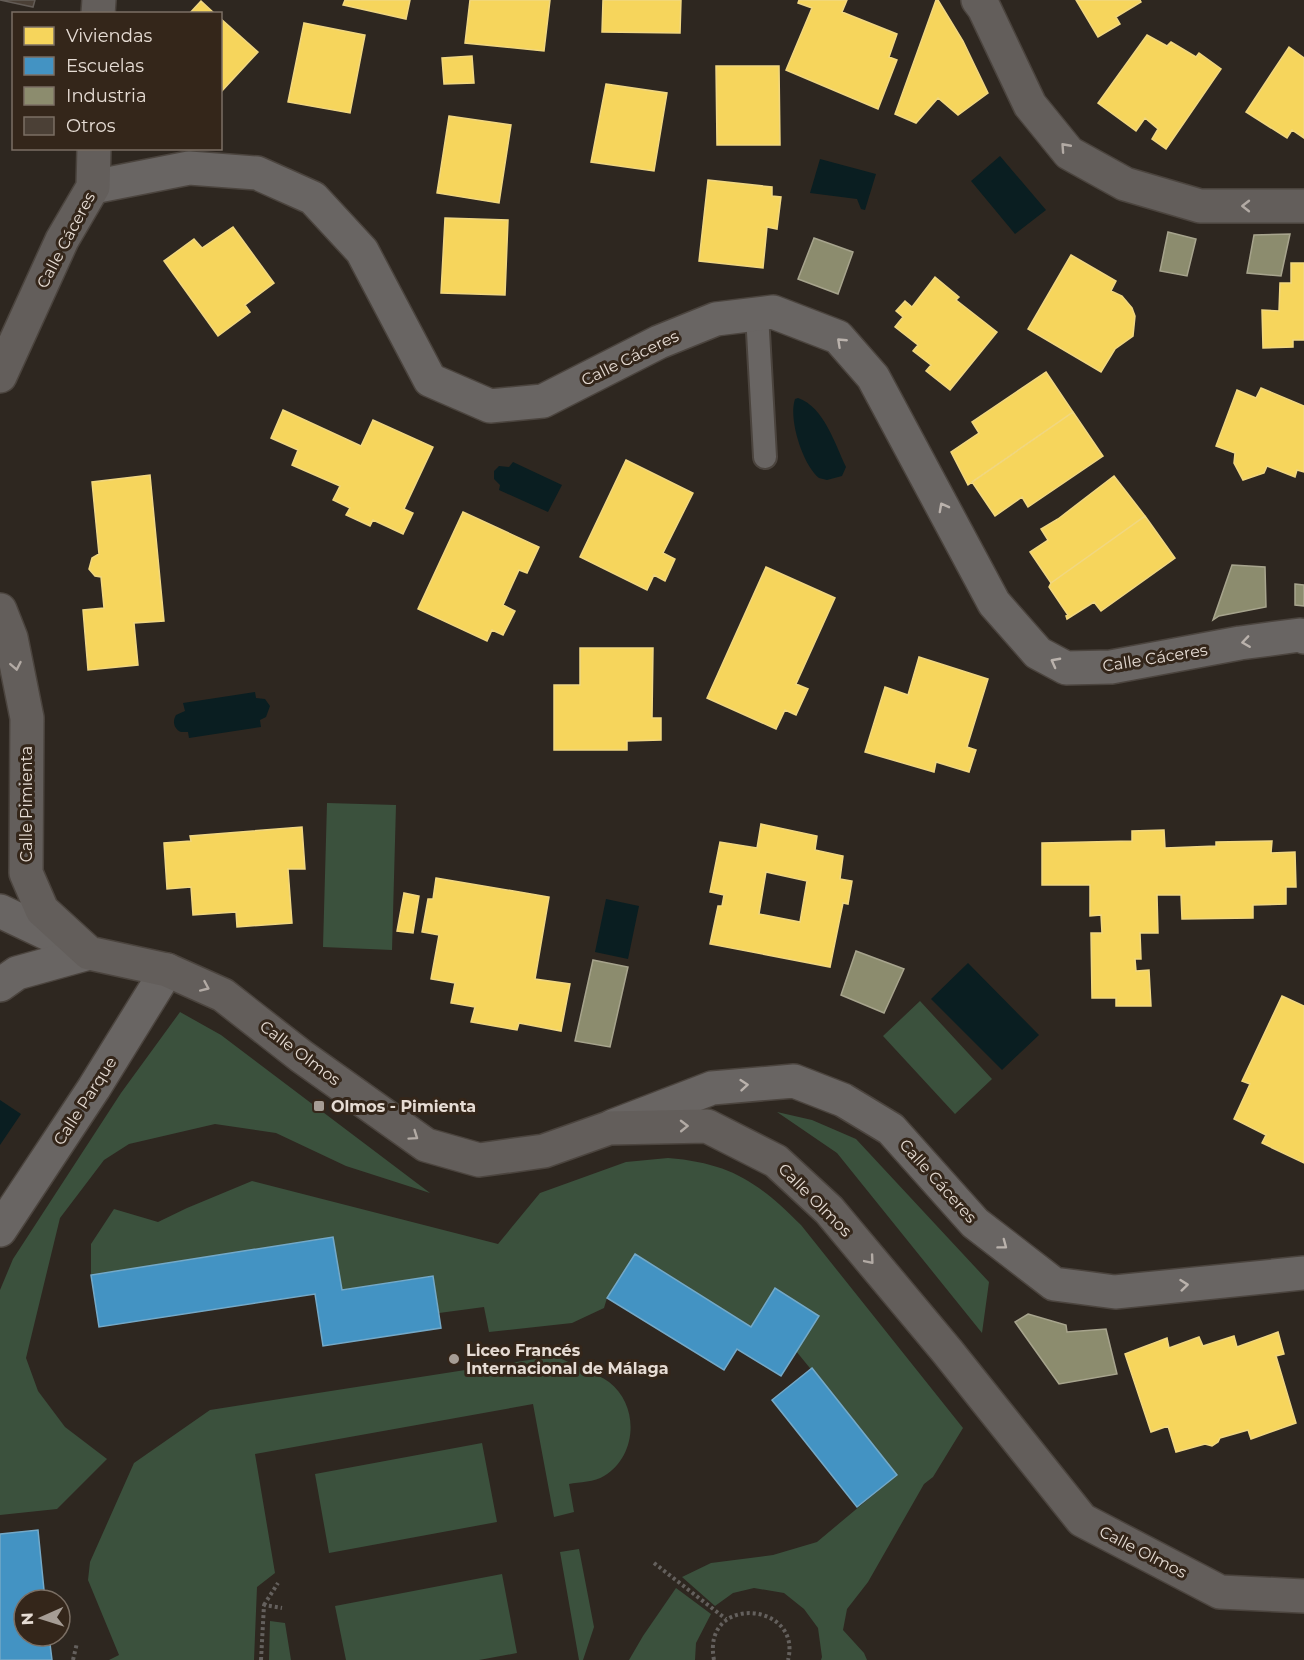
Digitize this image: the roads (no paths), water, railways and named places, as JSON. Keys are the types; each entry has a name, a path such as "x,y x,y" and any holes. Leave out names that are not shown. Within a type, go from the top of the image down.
{"main road":[{"path":"978,0 984,8 1030,105 1069,153 1125,184 1200,206 1304,206"},
{"path":"93,150 93,187"},
{"name":"Calle Cáceres","path":"0,376 62,240 93,187"},
{"name":"Calle Pimienta","path":"0,610 11,638 27,718 26,873 42,910 89,953"},
{"name":"Calle Olmos","path":"89,953 167,970 223,995 301,1056 426,1145 479,1160 544,1150 609,1128 707,1126 776,1161 829,1210 1082,1520 1220,1592 1304,1596"}],"street":[{"name":"Calle Cáceres","path":"93,187 189,168 257,173 313,198 362,251 430,380 490,406 543,401 659,342 716,319 773,312 838,337 873,377 994,603 1038,653 1066,668 1111,668 1240,643 1300,635 1304,637"},
{"path":"0,911 89,953"},
{"name":"Calle Olmos","path":"0,985 17,973 89,953"},
{"name":"Calle Parque","path":"0,1230 94,1088 167,970"},
{"name":"Calle Cáceres","path":"609,1128 712,1088 794,1081 843,1100 891,1129 975,1224 1054,1284 1115,1292 1304,1273"}],"lane":[{"path":"757,314 765,457"}],"water":[{"path":"1000,156 1046,210 1015,234 971,181"},
{"path":"820,159 876,174 865,210 861,209 857,199 810,193"},
{"path":"798,398 815,409 828,427 846,467 842,476 827,480 819,478 813,472 803,453 795,429 793,408 795,399"},
{"path":"513,462 562,485 548,512 499,490 500,485 494,479 494,471 499,466 509,467"},
{"path":"255,692 256,698 265,699 270,706 266,717 260,720 261,727 189,738 188,732 181,732 175,727 176,715 185,711 183,703"},
{"path":"606,899 639,906 628,959 595,952"},
{"path":"968,963 1039,1035 1002,1070 931,999"},
{"path":"0,1100 21,1114 0,1145"}],"place":[{"name":"Olmos - Pimienta","path":"319,1106"},
{"name":"Liceo Francés Internacional de Málaga","path":"454,1359"}]}
